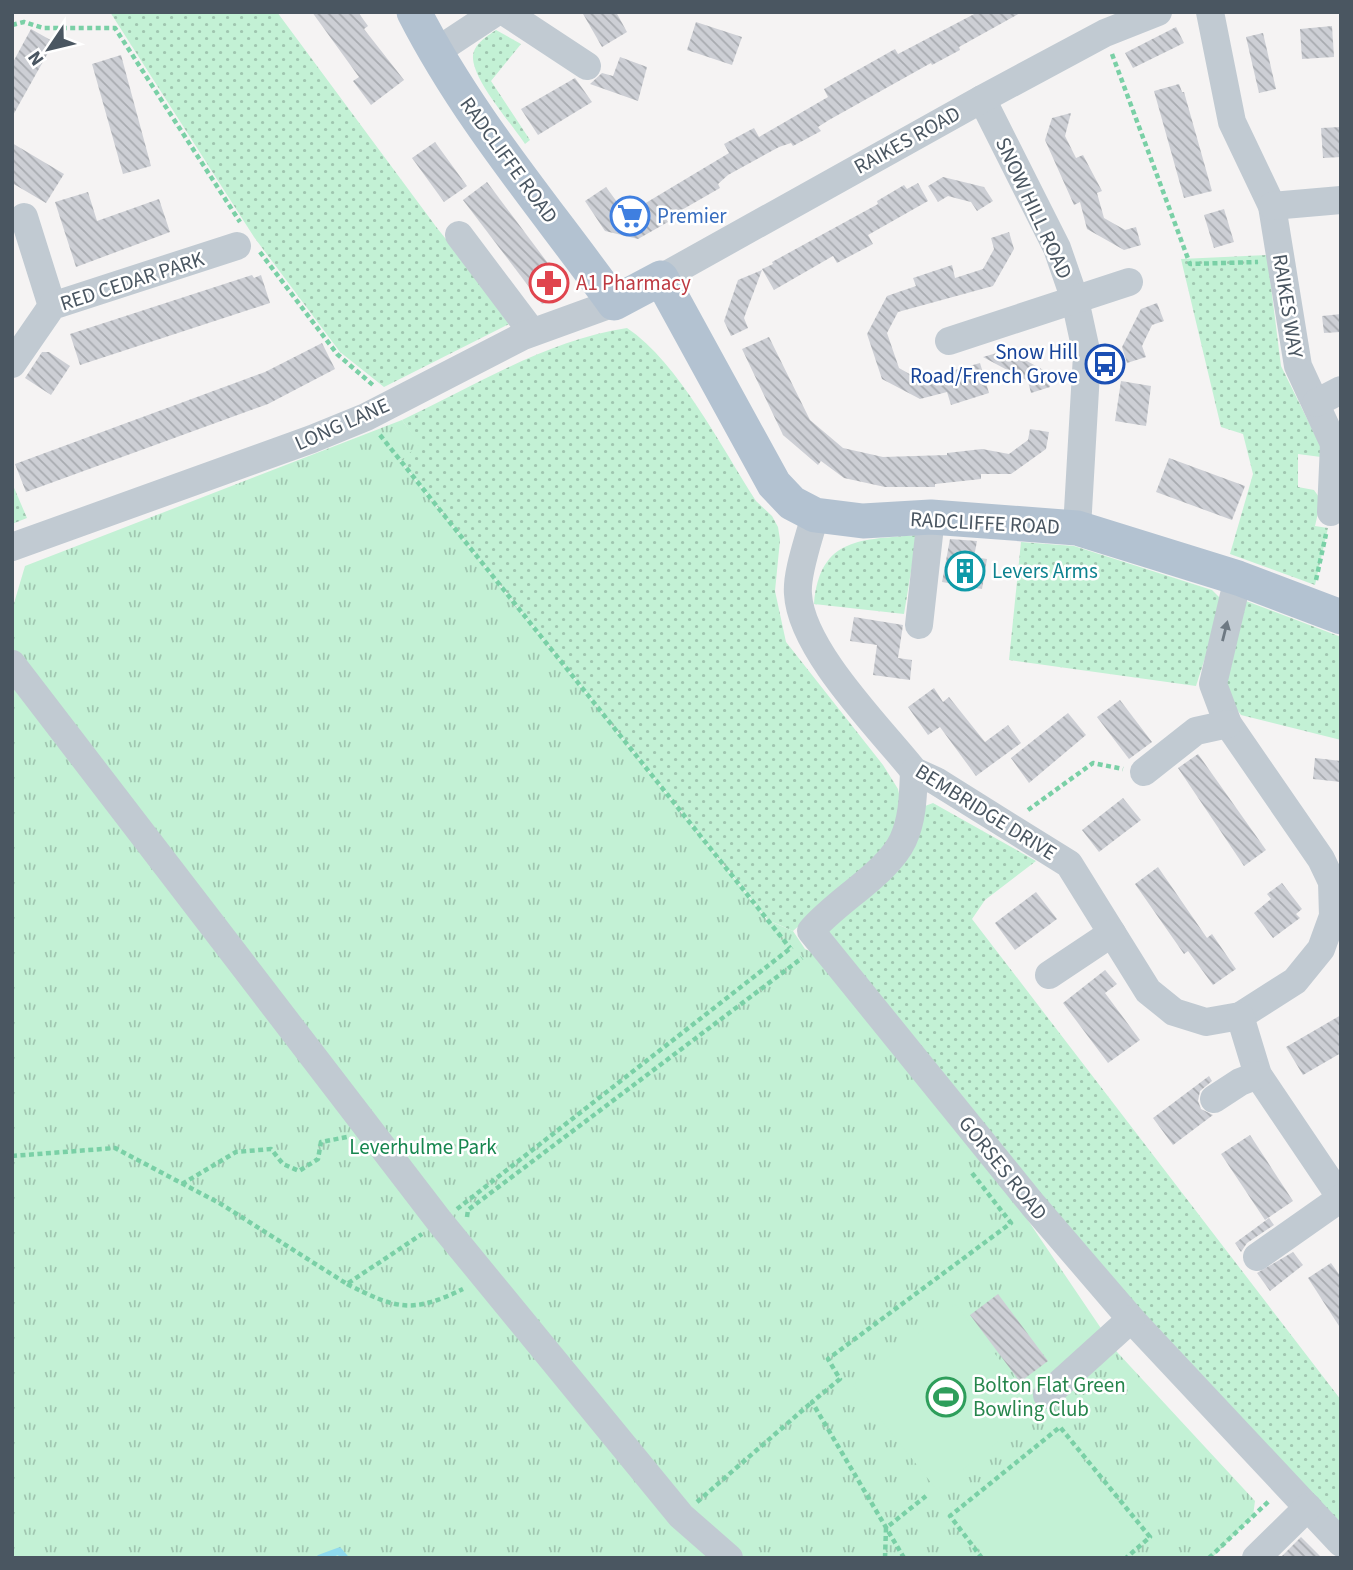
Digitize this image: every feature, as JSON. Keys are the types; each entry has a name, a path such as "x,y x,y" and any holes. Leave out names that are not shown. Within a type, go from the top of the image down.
{"main road":[{"name":"RADCLIFFE ROAD","path":"414,12 434,52 498,149 619,300 669,323 703,354"},
{"name":"RADCLIFFE ROAD","path":"661,278 774,484 792,503 815,515 863,521 931,517 1077,528 1238,578 1325,611"},
{"name":"LONG LANE","path":"619,300 661,278"}],"street":[{"path":"434,52 496,12"},
{"path":"505,12 550,58 587,66"},
{"name":"RAIKES ROAD","path":"661,278 1105,33 1158,12"},
{"name":"RAIKES WAY","path":"1210,12 1232,122 1272,206 1298,366 1334,444 1320,474 1331,512"},
{"name":"SNOW HILL ROAD","path":"982,99 1058,248 1075,300 1087,355 1077,528"},
{"path":"1272,206 1341,200"},
{"path":"24,217 52,306"},
{"path":"459,235 528,334"},
{"name":"RED CEDAR PARK","path":"12,364 52,306 246,241"},
{"path":"949,341 1129,282"},
{"name":"LONG LANE","path":"12,547 366,417 528,334 619,300"},
{"path":"1316,403 1341,390"},
{"name":"BEMBRIDGE DRIVE","path":"815,515 797,592 803,621 816,649 914,771 936,781 1069,864 1148,991 1174,1012 1206,1022 1240,1016 1294,981 1321,949 1333,916 1332,882 1321,859 1228,724 1213,684 1238,578"},
{"path":"919,625 931,517"},
{"path":"12,664 486,1278 681,1516 729,1558"},
{"path":"1144,772 1196,731 1228,724"},
{"name":"GORSES ROAD","path":"914,771 913,807 903,841 888,861 833,907 811,931 1033,1205 1131,1319 1341,1543"},
{"path":"1049,975 1112,933"},
{"path":"1240,1016 1258,1075 1341,1198 1257,1257"},
{"path":"1214,1099 1240,1082 1258,1075"},
{"path":"1047,1395 1131,1319"},
{"path":"1256,1558 1308,1507"}],"path":[{"path":"12,24 24,22 43,28 114,28 246,241 337,354 398,399"},
{"path":"1105,33 1190,264 1281,261"},
{"path":"366,417 790,949"},
{"path":"1325,611 1331,512"},
{"path":"1008,825 1093,763 1144,772"},
{"path":"466,1226 468,1210 802,958 810,968"},
{"path":"182,1184 236,1152 271,1149 283,1164 299,1171 318,1159 321,1142 372,1132"},
{"path":"681,1516 840,1379 828,1359 1011,1223 969,1170"},
{"path":"346,1284 386,1304 430,1305 486,1278"},
{"path":"813,1402 904,1558"},
{"path":"982,1558 950,1516 1060,1427 1150,1537 1126,1558"},
{"path":"1209,1558 1287,1484"},
{"path":"886,1528 926,1496"},
{"path":"886,1528 886,1558"}],"green space":[{"path":"110,12 277,12 437,228 513,322 384,387 340,352 254,237"},
{"path":"496,30 521,44 491,81 530,140 525,144 487,91 475,69 475,50 480,42"},
{"path":"1267,255 1281,366 1322,449 1321,457 1298,454 1298,487 1314,490 1321,500 1315,526 1328,528 1315,585 1230,554 1253,474 1243,434 1221,427 1181,259"},
{"path":"627,328 646,343 681,384 756,501 772,516 778,527 780,540 775,591 786,642 883,765 898,789 903,813 897,839 793,931 768,920 400,460 419,444 402,420 540,353 597,334"},
{"name":"Leverhulme Park","path":"402,420 420,444 400,461 767,920 793,931 805,949 824,957 1023,1213 1117,1352 1255,1501 1253,1516 1212,1558 12,1558 12,610 25,566"},
{"path":"12,483 27,518 12,524"},
{"path":"917,535 904,614 814,604 818,582 825,565 835,554 862,541"},
{"path":"1021,542 1074,546 1212,590 1219,597 1221,608 1196,686 1009,660"},
{"path":"1246,601 1341,637 1341,740 1241,715 1219,686"},
{"path":"933,803 1036,861 985,900 972,919 1341,1400 1341,1543 1139,1315 821,929 925,806"},
{"name":"Bolton Flat Green Bowling Club","path":"955,1304 1039,1409 937,1490 853,1385"},
{"path":"1060,1432 1146,1537 1121,1558 986,1558 954,1517"}],"building":[{"path":"312,12 358,12 368,26 364,29 404,80 371,105 353,81 359,77"},
{"path":"582,12 616,12 627,32 602,47"},
{"path":"978,12 1022,12 959,47 960,50 932,65 931,63 829,120 818,127 821,131 793,146 791,143 779,147 728,175 718,184 720,188 666,219 668,222 638,239 605,231 585,201 606,187 620,206 634,210 729,153 724,144 754,128 759,137 828,97 824,89 895,49 898,54"},
{"path":"696,22 742,37 732,65 687,50"},
{"path":"1332,26 1334,57 1302,59 1300,29"},
{"path":"1176,27 1184,43 1133,68 1125,53"},
{"path":"31,29 54,42 12,117 12,64"},
{"path":"1263,33 1276,89 1259,93 1246,37"},
{"path":"121,55 151,166 123,174 92,64"},
{"path":"620,57 647,67 638,101 590,84 602,73 613,76"},
{"path":"575,78 592,102 538,135 521,109"},
{"path":"1179,84 1184,92 1212,191 1184,198 1154,91"},
{"path":"1071,113 1065,136 1076,158 1083,155 1102,191 1097,193 1104,218 1125,230 1136,227 1141,245 1124,250 1087,229 1080,202 1074,205 1045,140 1052,118"},
{"path":"1341,127 1341,157 1323,158 1321,128"},
{"path":"435,142 467,186 444,202 412,158"},
{"path":"12,143 64,174 46,203 12,183"},
{"path":"943,177 984,187 993,201 977,211 971,202 948,196 938,202 928,186"},
{"path":"487,182 565,286 564,295 542,304 463,200"},
{"path":"918,183 928,201 868,235 873,244 837,263 833,256 774,290 762,269 878,204 877,201 904,185 907,189"},
{"path":"88,192 97,221 159,199 170,232 76,267 55,202"},
{"path":"1224,209 1234,242 1214,248 1204,215"},
{"path":"1009,232 1014,249 993,286 898,312 887,333 899,368 920,380 980,363 989,393 951,405 947,392 920,399 882,379 867,334 887,296 916,286 913,278 952,265 955,278 983,269 994,249 991,238"},
{"path":"762,270 744,318 748,328 731,336 724,321 738,280"},
{"path":"252,275 254,278 261,275 270,303 80,365 70,334"},
{"path":"1157,303 1164,321 1152,325 1142,346 1146,357 1127,363 1122,347 1141,309"},
{"path":"1341,314 1341,332 1324,333 1322,316"},
{"path":"769,337 810,420 843,448 883,457 947,455 982,449 1009,454 1028,440 1030,429 1049,432 1046,449 1011,474 981,474 981,479 935,484 935,487 885,487 844,478 821,461 818,465 783,435 742,349"},
{"path":"322,343 335,369 268,404 26,492 15,464 265,372"},
{"path":"1007,350 1045,371 1050,387 1031,393 1028,381 983,357"},
{"path":"42,352 49,352 70,366 51,395 25,378"},
{"path":"1121,381 1151,386 1146,426 1115,421"},
{"path":"1169,458 1245,486 1232,520 1156,492"},
{"name":"Levers Arms","path":"950,539 977,541 974,557 987,559 982,589 942,582"},
{"path":"854,617 903,625 898,658 912,660 910,680 873,675 877,645 850,641"},
{"path":"934,688 943,702 949,697 985,742 1008,725 1021,743 976,776 940,727 928,735 908,707"},
{"path":"1120,700 1152,742 1129,759 1097,717"},
{"path":"1068,713 1086,735 1029,783 1011,758"},
{"path":"1198,754 1266,850 1244,866 1178,768"},
{"path":"1315,758 1341,761 1341,782 1313,779"},
{"path":"1123,798 1141,820 1099,852 1082,830"},
{"path":"1158,867 1207,938 1212,934 1236,969 1213,985 1188,951 1184,954 1135,884"},
{"path":"1282,883 1302,909 1296,914 1300,918 1273,938 1254,913 1271,899 1267,894"},
{"path":"1036,892 1057,919 1015,950 995,923"},
{"path":"1105,970 1117,984 1105,993 1140,1040 1108,1063 1063,1003"},
{"path":"1341,1015 1341,1053 1303,1075 1286,1047"},
{"path":"1209,1076 1212,1081 1200,1091 1198,1101 1201,1109 1213,1115 1173,1145 1153,1118"},
{"path":"1250,1135 1293,1201 1265,1220 1221,1154"},
{"path":"1269,1218 1274,1225 1247,1243 1241,1252 1235,1243"},
{"path":"1293,1252 1303,1265 1270,1291 1257,1273"},
{"path":"1331,1263 1341,1277 1341,1329 1308,1278"},
{"path":"998,1294 1048,1361 1020,1382 970,1315"},
{"path":"1301,1537 1322,1558 1280,1558"}],"waterway":[{"path":"320,1558 339,1551 345,1558"}],"place":[{"name":"Premier","path":"630,216"},
{"name":"A1 Pharmacy","path":"549,283"},
{"name":"Snow Hill Road/French Grove","path":"1105,364"},
{"name":"Levers Arms","path":"965,571"},
{"name":"Bolton Flat Green Bowling Club","path":"946,1397"}]}
